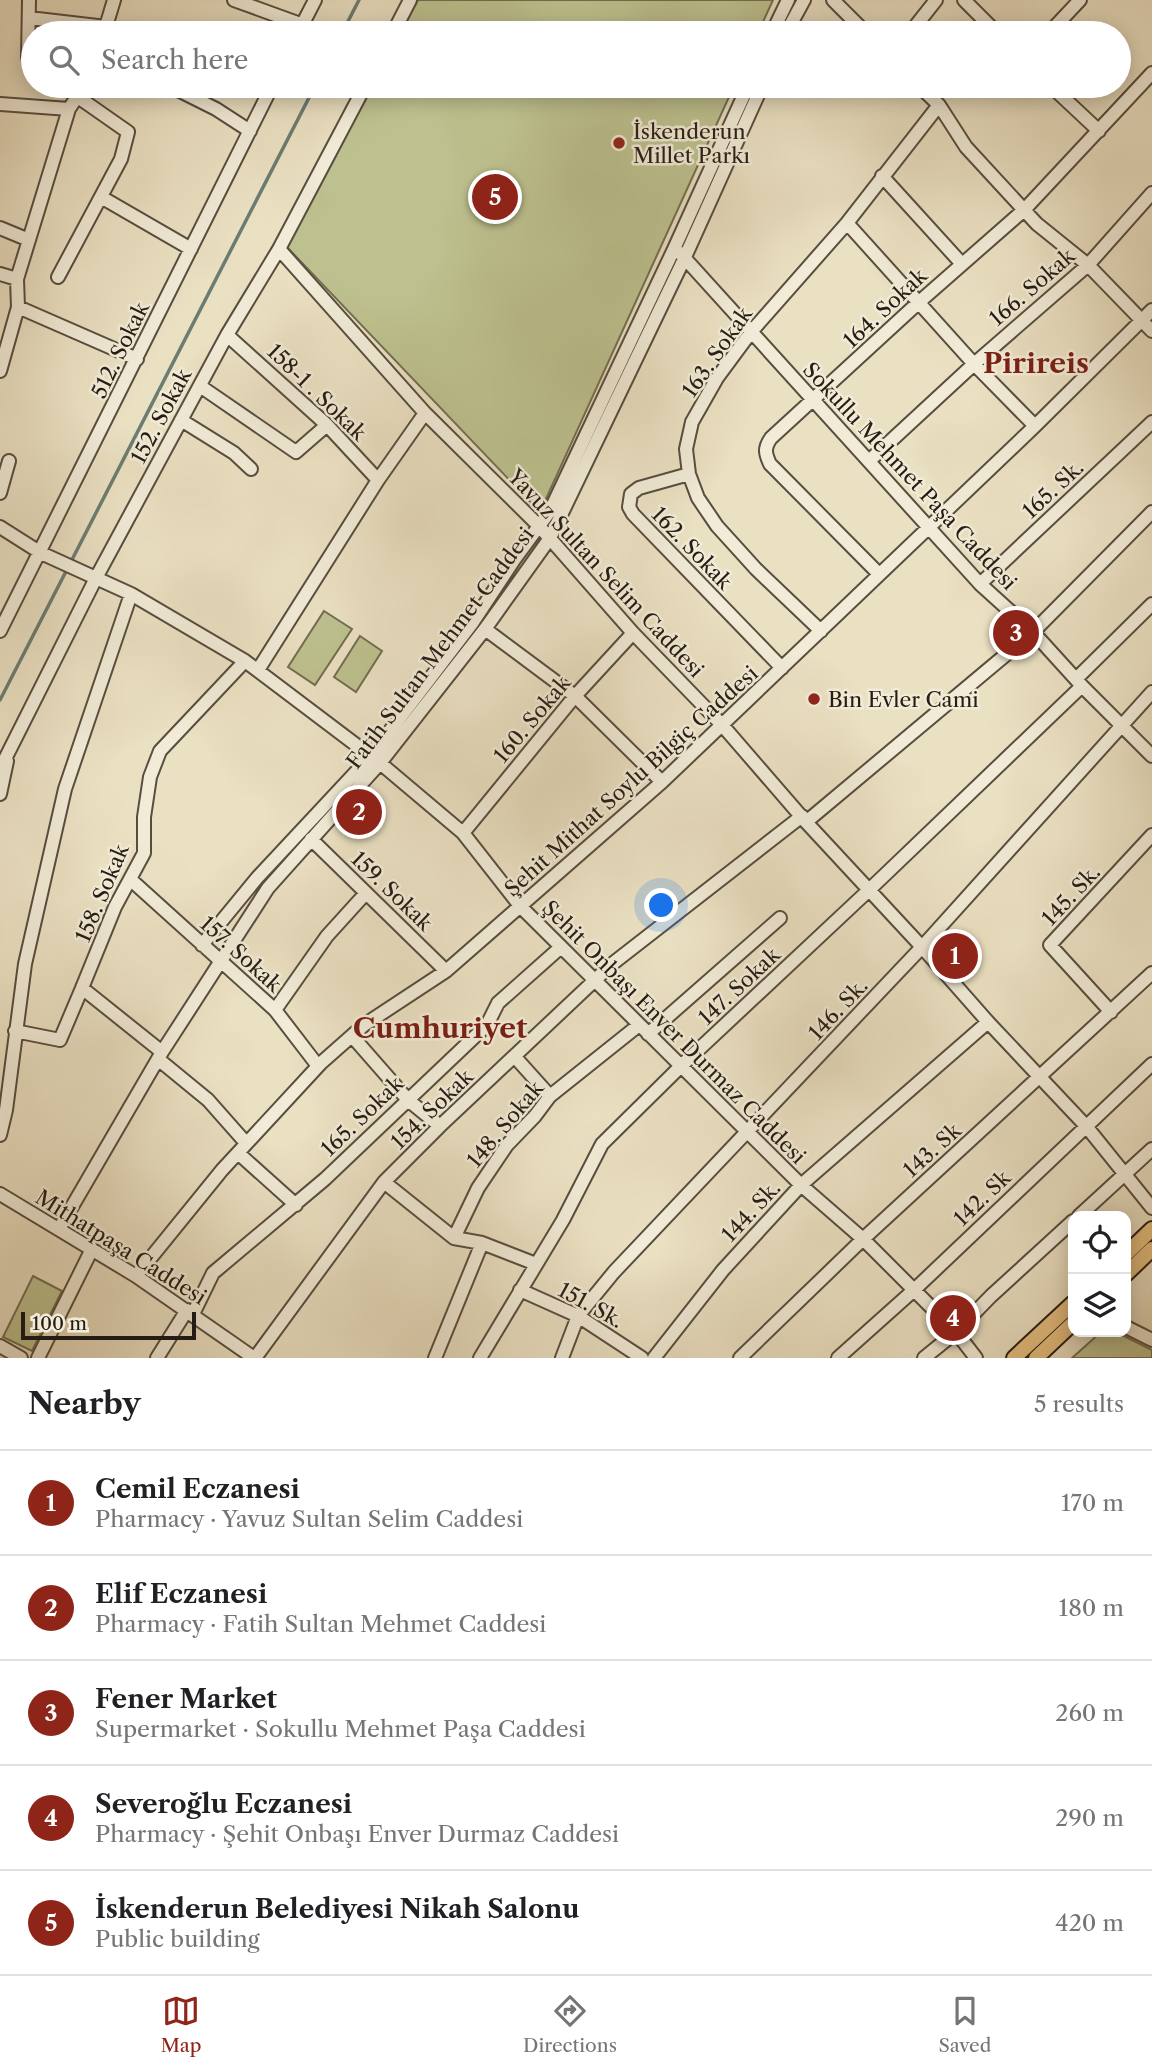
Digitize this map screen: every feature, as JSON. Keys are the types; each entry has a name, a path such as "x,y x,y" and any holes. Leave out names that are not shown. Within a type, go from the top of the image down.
{"main road":[{"path":"1131,1249 1152,1229"},
{"path":"1131,1268 1152,1249"},
{"path":"1014,1358 1068,1308"},
{"path":"1036,1358 1068,1328"}],"street":[{"path":"29,0 29,21"},
{"path":"108,21 114,0"},
{"path":"234,0 283,21"},
{"path":"305,21 315,0"},
{"path":"399,21 410,0"},
{"path":"778,21 788,0"},
{"path":"793,21 804,0"},
{"path":"833,0 854,21"},
{"path":"919,21 936,0"},
{"path":"964,0 985,21"},
{"path":"1060,21 1080,0"},
{"path":"29,18 48,21"},
{"name":"164. Sokak","path":"1131,96 1152,73"},
{"path":"0,371 5,334 18,307 17,279 69,109 76,98"},
{"path":"58,277 121,159 128,132 89,98"},
{"path":"193,98 250,131"},
{"name":"512. Sokak","path":"0,631 266,98"},
{"name":"152. Sokak","path":"0,769 96,578 227,335 279,249 359,98"},
{"name":"Fatih Sultan Mehmet Caddesi","path":"202,945 273,861 375,760 550,511 743,98"},
{"name":"Fatih Sultan Mehmet Caddesi","path":"59,1229 160,1056 268,888 485,629 550,538 685,257 757,98"},
{"path":"932,98 966,147 1024,210 1088,265 1152,331"},
{"path":"1064,98 1099,131"},
{"name":"164. Sokak","path":"879,574 770,464 765,454 766,445 918,303 1024,210 1129,98"},
{"path":"0,104 69,109"},
{"name":"163. Sokak","path":"821,631 756,569 717,526 698,498 689,474 687,449 692,422 717,378 751,332 847,223 939,105"},
{"path":"882,176 962,264"},
{"name":"166. Sokak","path":"869,461 974,364 1088,265 1152,193"},
{"path":"101,197 191,249"},
{"path":"847,223 974,364 1035,426"},
{"path":"0,228 29,240"},
{"name":"Sokullu Mehmet Paşa Caddesi","path":"674,248 980,584 1033,632 1079,683 1152,756"},
{"name":"Yavuz Sultan Selim Caddesi","path":"279,249 425,413 539,526 633,633 723,726 988,1022 1086,1126 1152,1208"},
{"path":"0,274 17,279"},
{"path":"18,307 137,359"},
{"name":"Şehit Mithat Soylu Bilgiç Caddesi","path":"136,1276 242,1148 318,1066 364,1026 446,971 662,782 1035,426 1152,310"},
{"name":"158-1 . Sokak","path":"227,335 327,425 379,480"},
{"path":"200,386 296,452 327,425"},
{"path":"258,670 425,413"},
{"path":"181,420 234,453 251,469"},
{"name":"165. Sk.","path":"980,584 1152,422"},
{"path":"0,493 9,461"},
{"name":"162. Sokak","path":"689,474 639,488 631,494 629,507 782,668"},
{"name":"154. Sokak","path":"254,1358 384,1182 611,964 804,819 1033,632 1152,512"},
{"name":"Şehit Onbaşı Enver Durmaz Caddesi","path":"0,527 41,552 131,594 245,661 375,760 463,833 521,907 801,1185 863,1239 915,1290 956,1332 976,1358"},
{"path":"0,1135 6,1110 24,964 65,789 131,594"},
{"name":"147. Sokak","path":"480,1358 563,1220 602,1144 869,890 1079,683 1152,604"},
{"path":"485,629 575,696 662,782"},
{"name":"160. Sokak","path":"463,833 575,696 633,633"},
{"name":"158. Sokak","path":"15,1031 60,1040 115,907 144,853 144,817 150,777 160,751 245,661"},
{"name":"146. Sk.","path":"562,1358 578,1315 614,1272 922,947 1152,692"},
{"path":"0,794 8,753"},
{"name":"145. Sk.","path":"1111,1012 1050,945 1152,835"},
{"name":"159. Sokak","path":"311,839 446,971"},
{"path":"268,888 273,861"},
{"name":"157. Sokak","path":"130,879 275,1010 318,1066"},
{"path":"275,1010 327,936 366,893"},
{"name":"148. Sokak","path":"454,1238 497,1156 550,1096 644,1029 780,918"},
{"name":"165. Sokak","path":"157,1358 190,1312 213,1273 296,1205 487,1025 498,1003 561,947"},
{"name":"143. Sk","path":"740,1358 863,1239 1152,973"},
{"path":"82,988 208,1100 242,1148 296,1205"},
{"name":"144. Sk.","path":"654,1358 723,1270 801,1185 988,1022"},
{"path":"352,1036 408,1100 440,1126"},
{"path":"514,1057 550,1096"},
{"name":"142. Sk","path":"838,1358 915,1290 1152,1064"},
{"path":"1085,1211 1152,1149"},
{"path":"384,1182 454,1238 482,1243 536,1264"},
{"name":"Mithatpaşa Caddesi","path":"0,1194 136,1276 254,1358"},
{"path":"925,1358 1068,1226"},
{"path":"435,1358 482,1243"},
{"path":"38,1358 92,1249"},
{"name":"151. Sk.","path":"520,1290 578,1315 642,1358"},
{"path":"1131,1330 1152,1340"},
{"path":"0,1346 21,1358"}],"green space":[{"path":"418,0 773,0 763,21 407,21"},
{"name":"İskenderun Millet Parkı","path":"365,98 729,98 540,512 285,245"},
{"path":"324,611 352,629 315,685 288,667"},
{"path":"360,636 382,651 356,692 334,677"},
{"path":"33,1276 62,1291 32,1351 3,1337"},
{"path":"1095,1337 1126,1337 1152,1350 1152,1358 1072,1358"}],"waterway":[{"path":"348,21 359,0"},
{"path":"0,700 309,98"}],"place":[{"name":"İskenderun Millet Parkı","path":"619,143"},
{"name":"İskenderun Belediyesi Nikah Salonu","path":"495,197"},
{"name":"Fener Market","path":"1016,633"},
{"name":"Bin Evler Cami","path":"814,699"},
{"name":"Elif Eczanesi","path":"359,812"},
{"name":"Cemil Eczanesi","path":"955,956"},
{"name":"Severoğlu Eczanesi","path":"953,1318"}],"district":[{"name":"Pirireis","path":"1036,363"},
{"name":"Cumhuriyet","path":"440,1028"}]}
